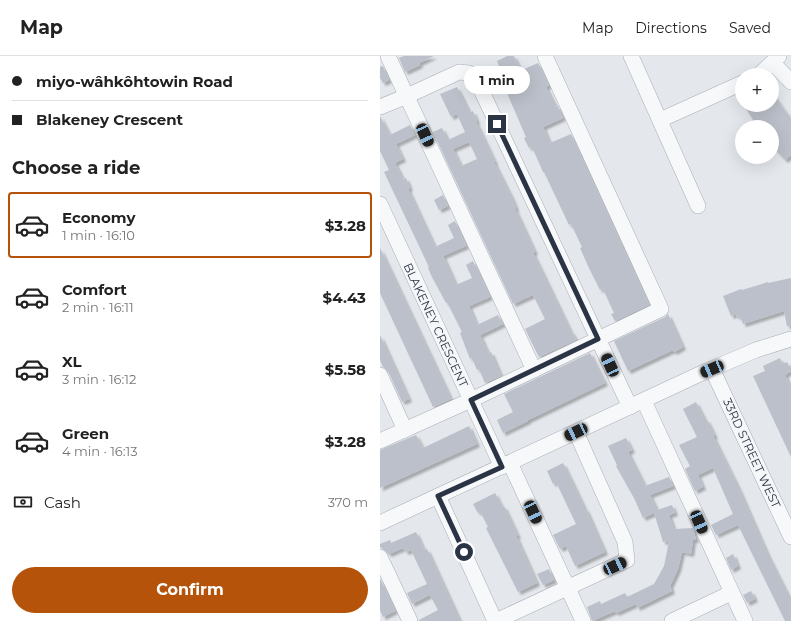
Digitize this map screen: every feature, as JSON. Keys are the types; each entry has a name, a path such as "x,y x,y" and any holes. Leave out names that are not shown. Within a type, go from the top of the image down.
{"street":[{"path":"388,56 534,370"},
{"path":"380,441 471,400 661,309 545,56"},
{"path":"631,56 698,206"},
{"path":"767,68 776,60 791,82"},
{"path":"380,107 459,72 469,73 477,81 630,407"},
{"path":"660,120 735,86"},
{"name":"BLAKENEY CRESCENT","path":"380,204 471,400 506,465 583,621"},
{"path":"380,523 712,369 756,350 791,339"},
{"name":"33RD STREET WEST","path":"712,369 791,537"},
{"path":"380,375 405,430"},
{"path":"644,401 744,621"},
{"path":"438,496 495,621 568,588 627,560 625,542 576,432"},
{"path":"380,557 410,621"},
{"path":"672,621 731,593"}],"building":[{"path":"404,56 434,56 405,72 399,58"},
{"path":"507,56 514,56 520,69 522,70 538,63 549,85 546,87 556,107 558,106 563,118 543,127 550,143 571,134 649,305 615,321 611,314 614,313 603,289 600,290 589,268 580,248 582,247 571,224 569,225 532,147 529,148 524,138 526,137 507,93 509,91 497,61"},
{"path":"383,66 389,80 383,83 380,78 380,67"},
{"path":"457,87 470,113 473,111 477,121 476,122 512,198 516,208 515,209 535,252 533,253 576,340 539,357 525,329 545,319 533,295 513,304 433,132 442,128 448,140 465,132 457,114 451,117 440,94","holes":["469,142 477,159 461,166 453,149"]},
{"path":"779,103 791,119 791,155 785,160 779,154 779,120 753,120 748,112 779,112"},
{"path":"380,116 390,135 410,125 415,135 396,144 403,159 395,163 403,179 406,178 410,188 408,189 435,247 454,238 448,225 455,221 466,246 443,256 456,285 472,278 466,265 473,261 490,297 469,306 477,325 498,315 503,324 480,335 488,353 491,352 501,376 485,383 479,369 477,370 472,358 470,359 460,333 462,332 432,277 428,268 429,267 384,172 389,170 380,151"},
{"path":"443,195 448,206 439,210 434,200"},
{"path":"380,248 451,399 433,407 380,293"},
{"path":"791,278 791,326 787,326 784,311 743,324 740,316 737,317 736,314 731,316 723,296 741,289"},
{"path":"668,314 683,347 674,352 673,350 628,371 614,341 665,317"},
{"path":"380,335 409,399 402,402 388,371 383,367 380,360"},
{"path":"590,353 605,383 503,433 497,420 513,412 504,394"},
{"path":"780,358 782,364 787,362 791,371 785,375 791,387 791,457 753,376 765,371 763,366"},
{"path":"696,402 715,436 713,436 791,601 791,621 785,621 738,525 716,535 711,525 733,514 713,468 698,475 703,487 695,491 685,469 690,466 679,445 697,437 683,409"},
{"path":"469,426 477,444 380,488 380,450 416,435 423,448"},
{"path":"626,438 632,450 628,452 645,486 669,477 673,486 650,495 657,510 672,505 675,513 669,515 674,529 693,528 696,540 693,540 691,554 682,552 678,569 670,586 672,591 637,608 636,604 592,621 587,607 600,601 601,604 625,593 627,597 654,584 664,566 669,541 663,542 654,513 643,518 634,498 616,466 617,465 608,446"},
{"path":"563,463 605,552 575,566 566,546 560,549 553,535 576,524 556,482 553,484 547,471"},
{"path":"495,493 502,507 504,506 518,536 516,536 537,583 518,592 486,528 488,527 480,511 478,513 473,504"},
{"path":"416,532 424,550 427,549 460,621 419,621 438,610 430,595 412,604 407,593 427,584 411,550 406,552 403,548 389,554 380,547 380,544 390,540 391,543"},
{"path":"733,554 738,566 731,570 726,558"},
{"path":"549,569 554,580 543,585 537,574"},
{"path":"380,578 395,611 383,617 380,610"},
{"path":"751,591 755,599 747,603 743,595"}],"route":[{"path":"464,552 438,496 502,467 471,400 598,339 497,124"}]}
